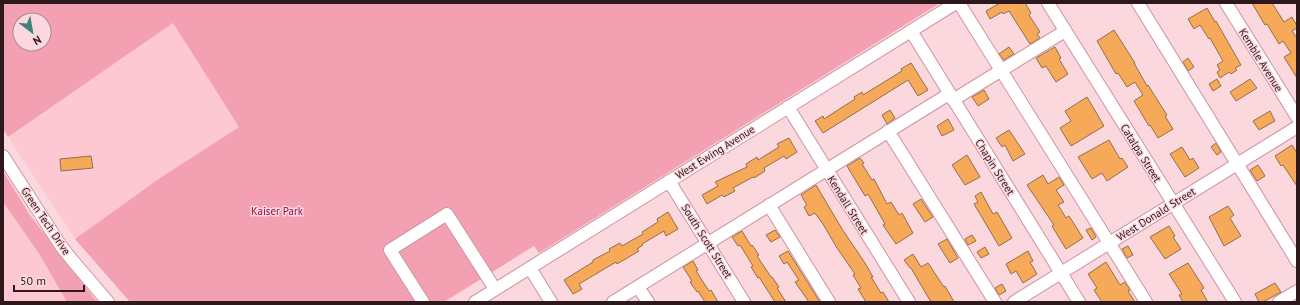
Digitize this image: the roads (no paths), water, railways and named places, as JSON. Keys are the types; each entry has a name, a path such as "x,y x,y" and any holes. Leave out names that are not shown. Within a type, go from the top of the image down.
{"street":[{"name":"West Ewing Avenue","path":"475,302 958,3"},
{"path":"958,3 1146,302"},
{"name":"Catalpa Street","path":"1048,3 1235,302"},
{"path":"1138,3 1297,261"},
{"name":"Kemble Avenue","path":"1226,3 1297,117"},
{"name":"Chapin Street","path":"911,31 1079,302"},
{"path":"613,302 888,131 1002,71 1065,31"},
{"name":"Kendall Street","path":"788,107 909,302"},
{"name":"West Donald Street","path":"1014,302 1297,127"},
{"path":"888,131 995,302"},
{"name":"Green Tech Drive","path":"3,156 61,246 108,302"},
{"name":"South Scott Street","path":"669,181 744,302"},
{"path":"769,205 829,302"},
{"path":"423,302 390,250 447,214 495,289"},
{"path":"530,268 551,302"},
{"path":"638,286 648,302"},
{"path":"1279,302 1297,291"}],"park label":[{"name":"Kaiser Park","path":"277,211"}]}
